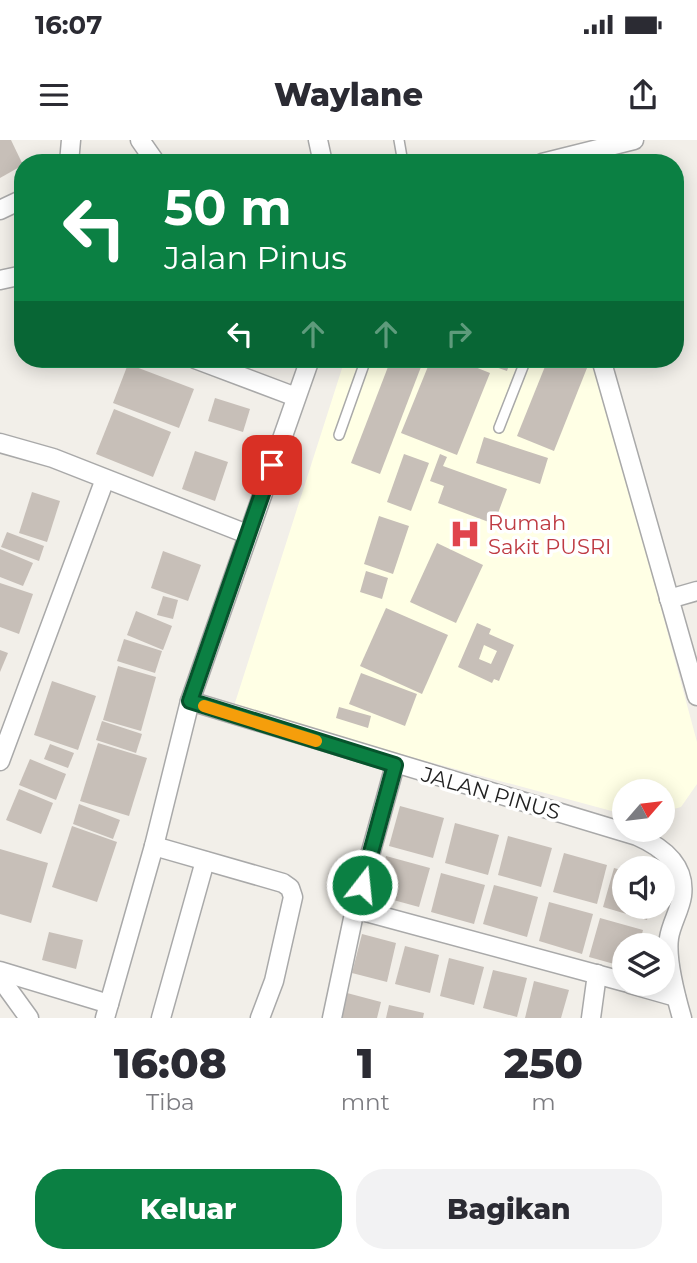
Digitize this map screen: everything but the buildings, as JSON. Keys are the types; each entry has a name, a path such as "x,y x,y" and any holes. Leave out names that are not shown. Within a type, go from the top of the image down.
{"street":[{"path":"579,154 635,140"},
{"path":"219,368 296,397"},
{"path":"0,971 107,1011 154,846 190,701 307,368"},
{"path":"604,368 697,696"},
{"path":"0,443 105,479 247,534"},
{"path":"0,761 105,479"},
{"path":"669,599 697,591"},
{"name":"JALAN PINUS","path":"190,701 649,841 662,847 690,893"},
{"path":"332,1018 355,909 395,765"},
{"path":"154,846 283,883 290,888 293,897 276,969 260,1018"},
{"path":"161,1018 205,861"},
{"path":"682,1018 676,997 669,939 690,893"},
{"path":"355,909 612,978"},
{"path":"591,1018 597,974"},
{"path":"0,978 29,1018"}],"lane":[{"path":"339,435 363,368"},
{"path":"499,428 522,368"}],"shaded area":[{"name":"Rumah Sakit PUSRI","path":"342,368 596,368 697,742 697,784 681,807 676,808 676,779 612,779 612,811 233,709"}],"slow traffic":[{"path":"204,706 316,741"}],"place":[{"name":"Rumah Sakit PUSRI","path":"465,534"}],"route":[{"path":"272,465 190,701 395,765 362,885"}]}
